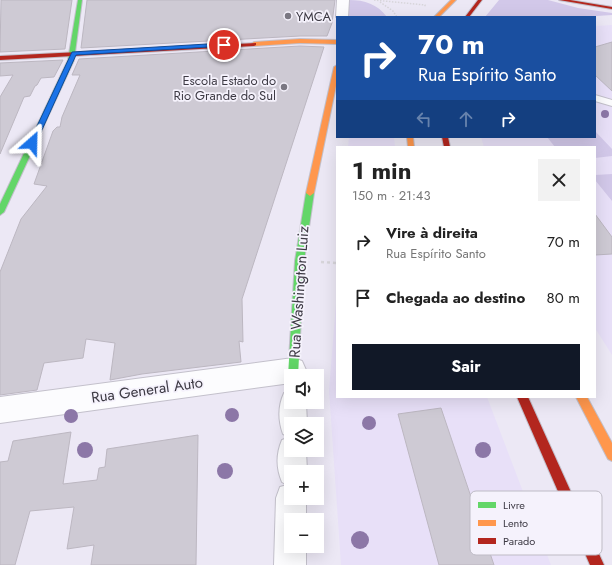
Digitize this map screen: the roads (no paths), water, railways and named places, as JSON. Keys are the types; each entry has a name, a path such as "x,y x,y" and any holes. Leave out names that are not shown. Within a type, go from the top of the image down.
{"street":[{"path":"0,212 74,53 80,0"},
{"path":"342,16 343,0"},
{"path":"437,16 454,0"},
{"path":"468,16 480,0"},
{"path":"561,0 591,6 612,8"},
{"path":"0,58 300,41 336,42"},
{"name":"Rua Washington Luiz","path":"293,369 299,261 304,221 336,72"},
{"name":"Rua General Auto","path":"0,410 284,374"},
{"path":"522,398 564,491"},
{"path":"582,398 612,455"},
{"path":"290,565 291,505"},
{"path":"593,555 597,565"}],"lane":[{"path":"596,98 612,103"}],"place":[{"name":"YMCA","path":"288,16"},
{"name":"Escola Estado do Rio Grande do Sul","path":"284,87"}]}
